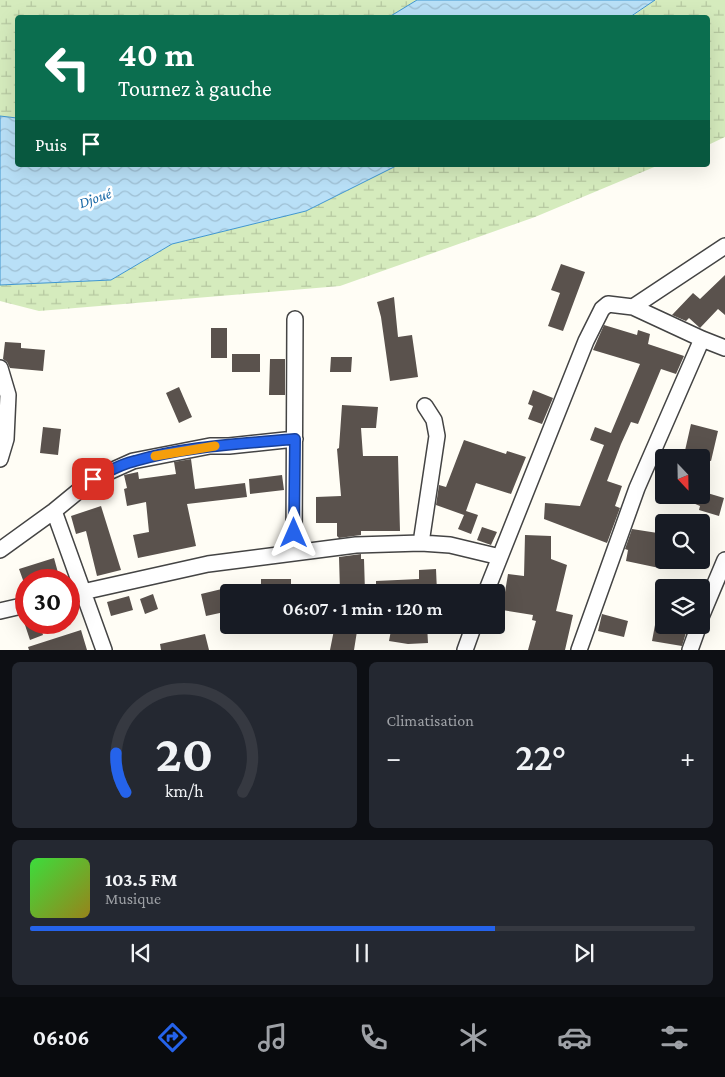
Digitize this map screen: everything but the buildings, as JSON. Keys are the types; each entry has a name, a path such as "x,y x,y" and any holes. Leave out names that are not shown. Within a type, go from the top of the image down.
{"street":[{"path":"633,307 725,246"},
{"path":"489,584 594,322 602,309 608,304 633,307 725,348"},
{"path":"294,319 294,551"},
{"path":"579,650 637,488 702,339"},
{"path":"0,368 8,395 6,439 0,459"},
{"path":"421,543 437,436 434,420 425,406"},
{"path":"0,550 54,511 93,479 133,461 210,446 229,446 295,439"},
{"path":"54,511 104,650"},
{"path":"80,593 208,564 294,551 356,545 421,543 450,546 500,557"},
{"path":"710,596 725,560"},
{"path":"0,611 15,608"},
{"path":"465,650 471,634"},
{"path":"690,650 695,634"}],"green space":[{"path":"0,0 417,0 394,15 15,15 15,118 0,116"},
{"path":"655,0 725,0 725,137 710,144 710,15 634,15"},
{"path":"394,167 654,167 535,217 340,286 39,311 0,301 0,285 111,280 172,244 306,211"}],"water":[{"path":"417,0 655,0 633,15 392,15"},
{"name":"Djoué","path":"0,116 15,118 15,167 394,167 306,211 172,244 111,280 0,285"}],"slow traffic":[{"path":"155,456 215,446"}],"route":[{"path":"93,479 133,461 152,457 210,446 229,446 295,439 294,533"}]}
